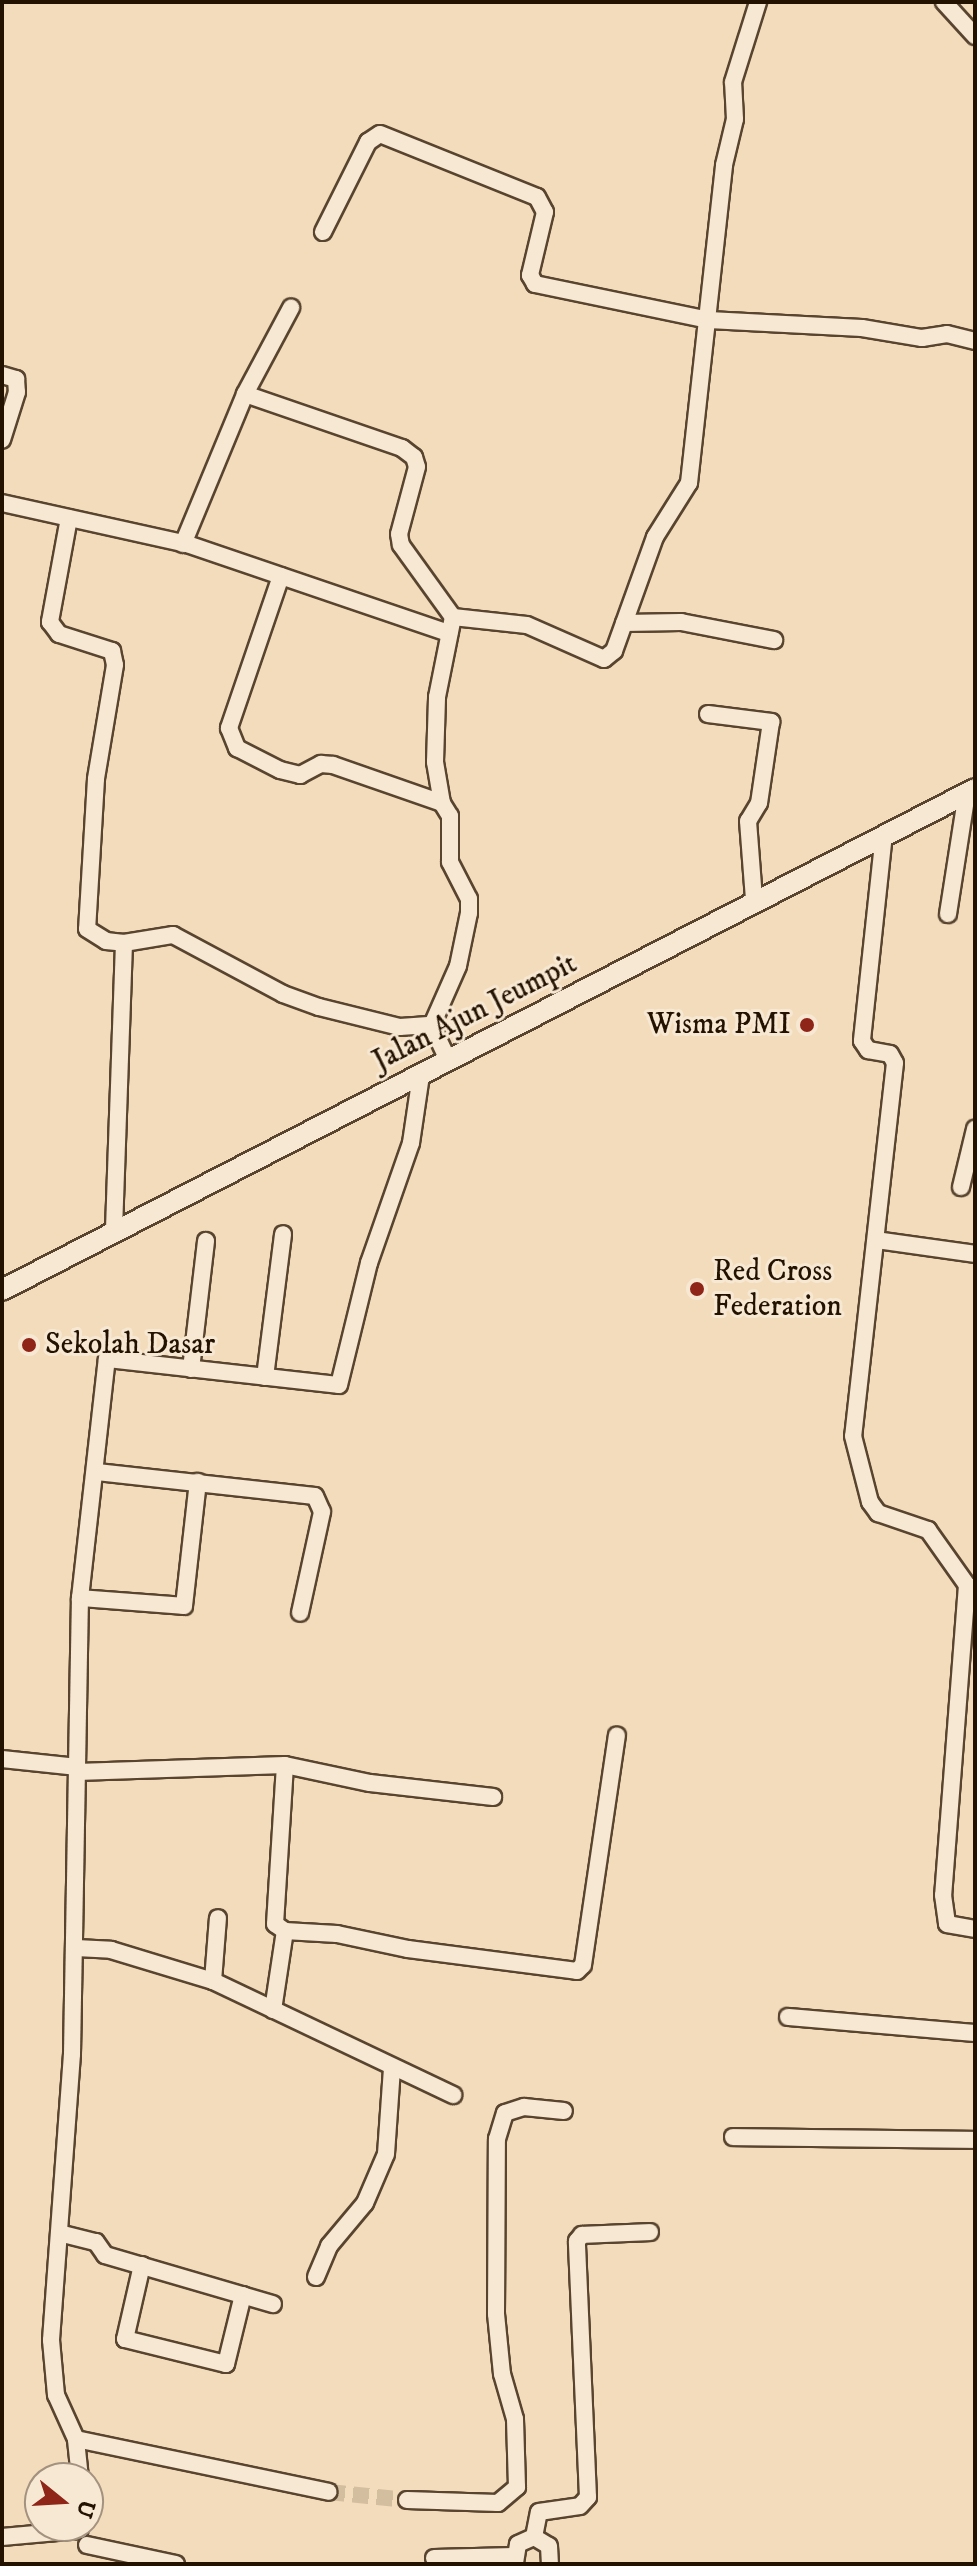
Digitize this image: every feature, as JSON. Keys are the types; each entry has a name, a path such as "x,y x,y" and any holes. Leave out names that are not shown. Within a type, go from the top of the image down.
{"street":[{"path":"2,503 183,544 451,625 527,625 604,659 614,651 655,537 689,483 724,165 735,119 733,82 758,2"},
{"path":"944,2 975,36"},
{"path":"323,232 368,142 380,134 395,137 537,197 545,212 530,275 535,284 709,320 862,328 922,338 947,334 975,341"},
{"path":"183,544 245,394 291,308"},
{"path":"2,375 16,379 17,392 2,440"},
{"path":"245,394 402,448 414,457 417,467 399,534 401,545 451,625 437,697 435,762 442,803 450,816 450,862 469,899 458,966 432,1025 448,1060"},
{"path":"69,518 50,622 59,634 112,651 115,665 96,779 87,929 106,941 124,943 173,935 283,994 319,1007 400,1027 432,1025"},
{"path":"281,576 229,728 237,748 280,770 300,775 321,764 333,765 442,803"},
{"path":"624,623 681,622 774,640"},
{"path":"708,714 771,722 759,803 748,821 754,899"},
{"path":"948,914 971,791"},
{"name":"Jalan Ajun Jeumpit","path":"2,1290 421,1075 754,899 971,791"},
{"path":"884,834 862,1041 868,1050 890,1054 895,1063 853,1436 870,1502 878,1513 928,1530 967,1585 943,1895 947,1924 975,1929"},
{"path":"114,1233 124,943"},
{"path":"78,2462 76,2439 56,2395 51,2340 76,1948 80,1598 97,1472 107,1359 339,1385 369,1263 411,1143 421,1075"},
{"path":"961,1187 975,1129"},
{"path":"265,1377 283,1234"},
{"path":"876,1240 975,1254"},
{"path":"191,1369 206,1241"},
{"path":"97,1472 305,1493 320,1502 300,1613"},
{"path":"80,1598 184,1606 198,1482"},
{"path":"285,1765 275,1924 285,1931 337,1934 577,1971 583,1965 617,1735"},
{"path":"2,1759 78,1770 285,1765 370,1783 493,1797"},
{"path":"213,1981 218,1918"},
{"path":"273,2010 285,1931"},
{"path":"76,1948 111,1950 213,1981 392,2069 453,2095"},
{"path":"788,2017 975,2033"},
{"path":"316,2277 329,2246 365,2203 386,2154 392,2069"},
{"path":"407,2500 498,2503 517,2487 515,2419 502,2374 496,2314 497,2139 505,2113 524,2107 564,2111"},
{"path":"733,2137 975,2140"},
{"path":"534,2537 539,2512 580,2506 588,2497 577,2241 582,2235 650,2232"},
{"path":"59,2233 96,2242 105,2255 273,2304"},
{"path":"142,2265 125,2339 226,2364 243,2295"},
{"path":"76,2439 329,2492"},
{"path":"2,2537 24,2536"},
{"path":"434,2558 515,2560 518,2544 534,2537"},
{"path":"534,2537 549,2546 550,2564"},
{"path":"104,2541 176,2564"},
{"path":"84,2542 89,2564"}],"tunnel":[{"path":"329,2492 407,2500"}],"place":[{"name":"Wisma PMI","path":"807,1025"},
{"name":"Red Cross Federation","path":"697,1289"},
{"name":"Sekolah Dasar","path":"29,1345"}]}
